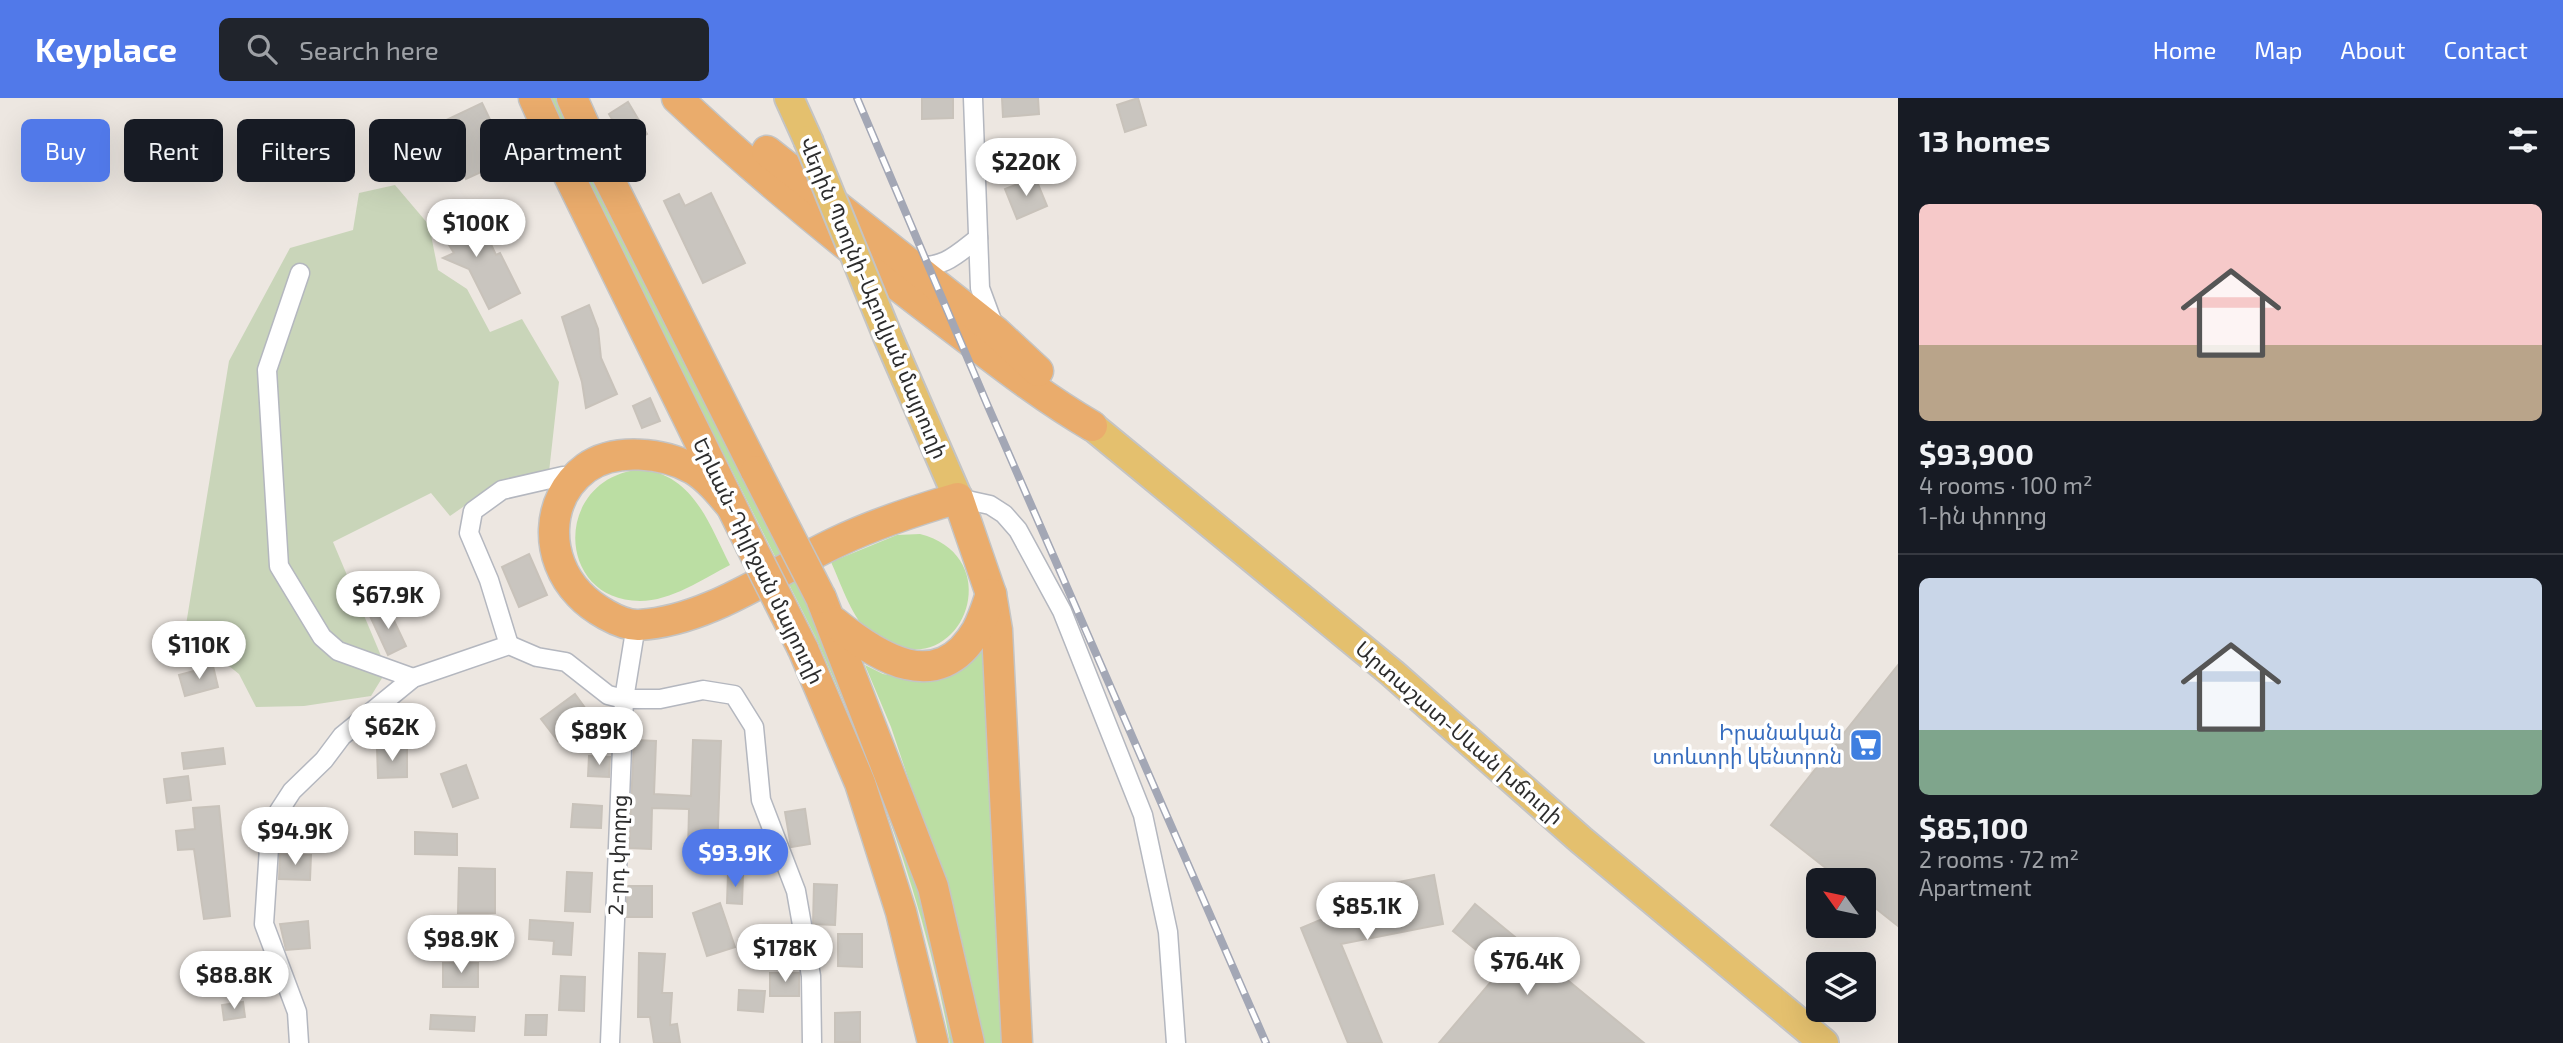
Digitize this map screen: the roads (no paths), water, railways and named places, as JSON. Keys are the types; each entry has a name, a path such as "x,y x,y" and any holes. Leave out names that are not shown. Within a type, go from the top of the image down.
{"highway":[{"name":"Երևան-Դիլիջան մայրուղի","path":"534,98 569,176 803,649 860,783 901,912 933,1043"},
{"name":"Երևան-Դիլիջան մայրուղի","path":"572,98 644,248 704,361 826,609 933,887 969,1043"},
{"path":"677,98 813,220 888,280 1047,399 1092,426"},
{"path":"706,98 796,176 996,332 1092,426"},
{"path":"731,506 692,468 654,457 631,454 606,459 586,468 568,487 556,512 552,533 561,569 580,595 594,607 636,625 691,613 839,541 900,515 958,498 991,594 997,630 1017,1043"},
{"path":"826,609 860,643 888,659 921,667 939,664 961,651 977,630 991,594"}],"main road":[{"name":"Վերին Պտղնի-Աբովյան մայրուղի","path":"789,98 958,498"},
{"name":"Արտաշատ-Սևան խճուղի","path":"1092,426 1392,673 1581,840 1824,1043"}],"street":[{"path":"973,98 980,288 996,332"},
{"path":"912,266 933,268 941,265 978,238"},
{"path":"300,273 267,370 279,566 322,637 338,651 414,678"},
{"path":"509,645 489,580 469,533 473,511 502,490 563,476 568,487"},
{"path":"958,498 990,505 1004,514 1018,530 1062,611 1143,815 1168,932 1176,1043"},
{"name":"2-րդ փողոց","path":"610,1043 624,699 636,625"},
{"path":"299,1043 297,1012 264,924 269,848 279,811 292,791 324,760 342,736 414,678 509,645 537,657 566,662 608,695 624,699 660,699 704,690 719,690 734,695 754,727 761,800 796,891 811,976 812,1043"}],"railway":[{"path":"857,98 987,404 1266,1043"}],"place":[{"name":"Իրանական տոևտրի կենտրոն","path":"1866,745"}]}
